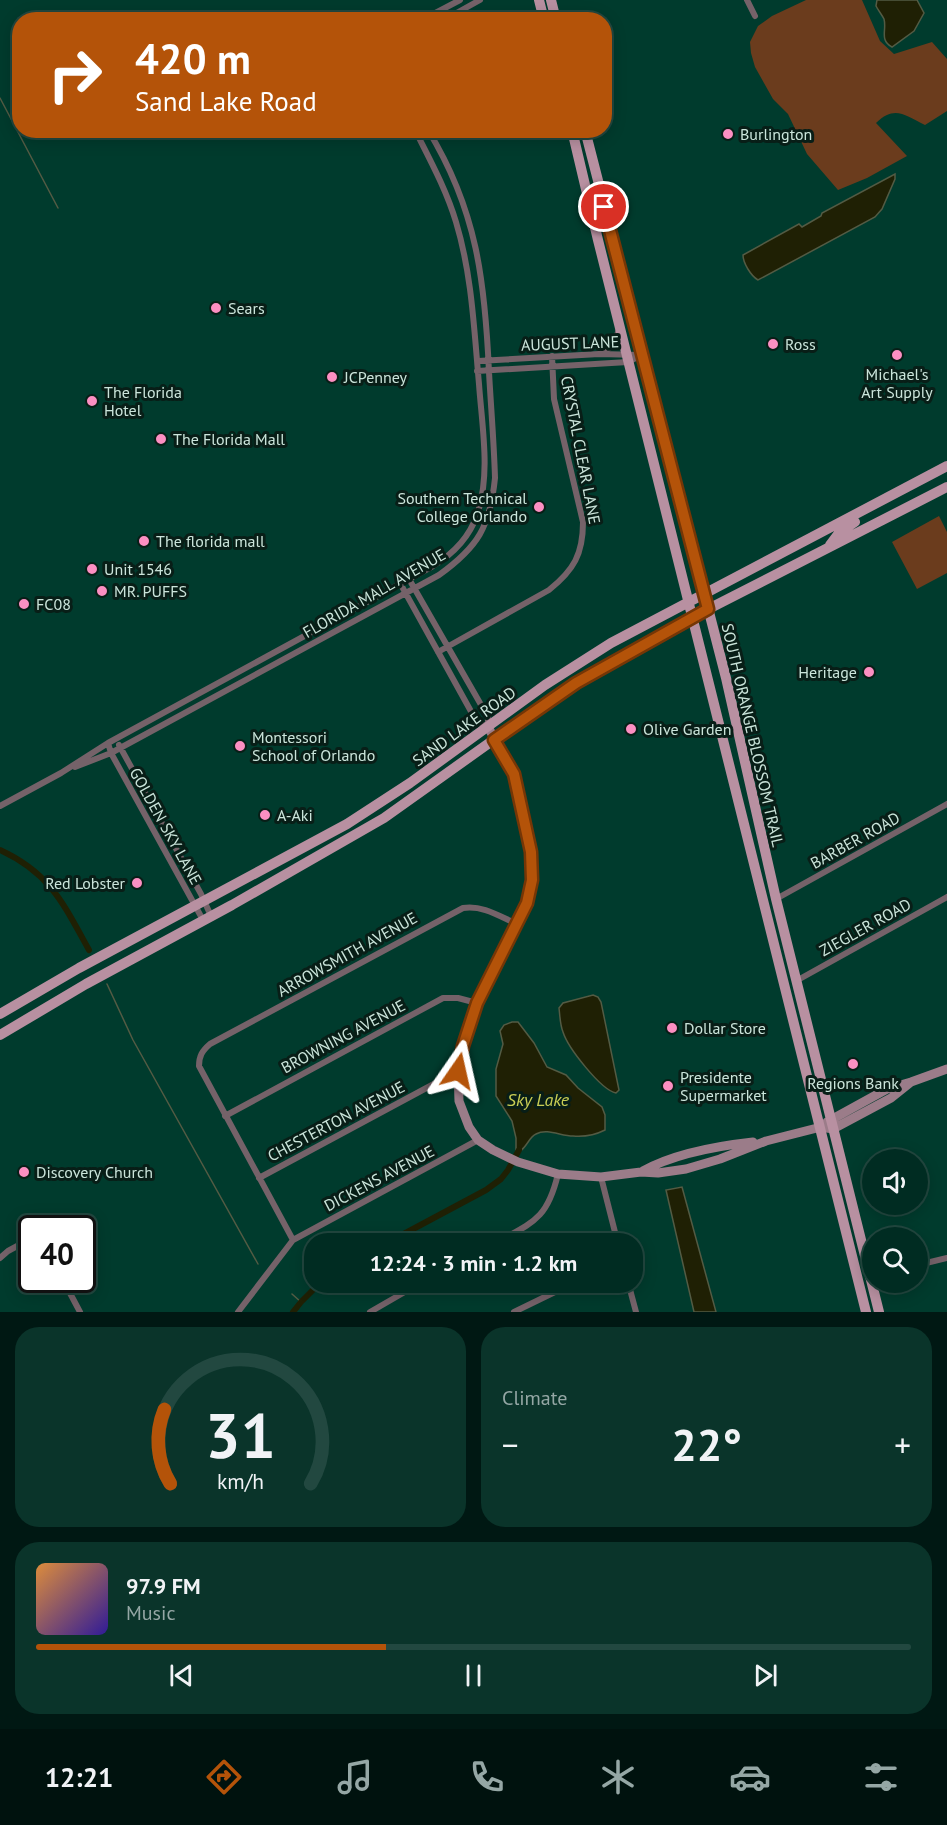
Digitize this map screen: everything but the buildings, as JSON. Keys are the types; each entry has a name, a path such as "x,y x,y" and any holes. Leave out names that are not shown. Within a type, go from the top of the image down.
{"main road":[{"name":"SOUTH ORANGE BLOSSOM TRAIL","path":"574,138 866,1312"},
{"name":"SOUTH ORANGE BLOSSOM TRAIL","path":"587,138 734,710 776,899 862,1242"},
{"name":"SAND LAKE ROAD","path":"0,1014 65,976 322,838 378,805 573,666 689,600 806,542 947,466"},
{"name":"SAND LAKE ROAD","path":"0,1035 86,984 384,818 576,683 708,609 947,487"},
{"path":"828,548 839,533 893,494"},
{"path":"378,805 384,818"},
{"path":"761,888 765,895 776,899"},
{"path":"765,903 780,915"},
{"path":"0,1022 55,989 65,976"},
{"name":"SOUTH ORANGE BLOSSOM TRAIL","path":"875,1293 879,1312"}],"street":[{"path":"437,12 460,0"},
{"path":"458,12 480,0"},
{"path":"747,0 755,16"},
{"path":"452,4 456,12"},
{"name":"FLORIDA MALL AVENUE","path":"0,806 61,773 116,738 441,561 466,537 476,517 482,497 484,476 478,361 468,269 446,193 419,138"},
{"name":"FLORIDA MALL AVENUE","path":"61,773 111,753 415,589 462,558 473,545 485,524 492,503 495,478 486,312 480,262 471,228 453,178 432,138"},
{"path":"599,354 614,345 619,326"},
{"name":"AUGUST LANE","path":"478,361 599,354 627,358"},
{"name":"AUGUST LANE","path":"477,371 551,368 641,355"},
{"name":"CRYSTAL CLEAR LANE","path":"438,652 549,590 564,578 578,557 583,539 583,522 554,399 552,356"},
{"path":"409,579 488,717 488,727 514,774 531,852 532,880 527,903 477,1003 463,1046 458,1071 459,1101 469,1127 478,1140 518,1162 558,1174 601,1178 641,1172 658,1173 720,1159 766,1141 821,1128 832,1124 887,1089 911,1083 947,1069"},
{"path":"400,584 479,723 488,727"},
{"path":"182,703 186,712"},
{"name":"GOLDEN SKY LANE","path":"116,738 207,918"},
{"name":"GOLDEN SKY LANE","path":"108,743 111,753 207,918"},
{"name":"BARBER ROAD","path":"776,899 947,804"},
{"name":"ZIEGLER ROAD","path":"796,981 947,897"},
{"name":"ARROWSMITH AVENUE","path":"225,1116 199,1066 202,1051 210,1044 464,908 473,906 484,909 517,924"},
{"name":"BROWNING AVENUE","path":"225,1116 443,998 458,998 477,1003"},
{"name":"CHESTERTON AVENUE","path":"259,1178 458,1071"},
{"path":"225,1116 293,1240 238,1312"},
{"name":"DICKENS AVENUE","path":"293,1240 478,1140"},
{"path":"513,1233 537,1219 553,1196 558,1174"},
{"path":"601,1178 615,1233"},
{"path":"0,1258 18,1246"},
{"path":"928,1262 947,1257"},
{"path":"70,1293 80,1312"},
{"path":"370,1312 403,1293"},
{"path":"514,1312 553,1293"},
{"path":"631,1293 636,1312"}],"shaded area":[{"path":"806,0 862,0 880,41 894,54 932,42 947,59 947,111 925,125 900,113 889,114 876,123 907,156 867,178 838,190 807,154 788,114 773,99 755,67 751,53 750,42 758,26 772,16"},
{"path":"939,516 947,532 947,573 917,589 892,542"}],"water":[{"path":"877,0 917,0 924,13 914,31 892,47 885,38 885,23 876,6"},
{"path":"895,174 882,209 875,217 758,280 748,269 743,255 799,224 802,227 821,216 822,213"},
{"path":"593,995 601,1002 619,1090 616,1093 602,1084 586,1067 571,1048 561,1026 559,1008 563,1003"},
{"name":"Sky Lake","path":"518,1022 534,1043 547,1067 566,1075 602,1107 605,1115 605,1130 581,1136 540,1132 534,1135 520,1151 516,1150 512,1121 496,1096 496,1069 503,1044 500,1031 504,1025"},
{"path":"682,1187 716,1312 694,1312 666,1190"}],"waterway":[{"path":"0,98 12,121"},
{"path":"21,138 58,208"},
{"path":"0,850 31,869 54,891 89,950"},
{"path":"107,984 133,1040 258,1264"},
{"path":"406,1233 486,1190 501,1179 519,1150"},
{"path":"293,1312 310,1293"},
{"path":"292,1294 301,1302"}],"place":[{"name":"Burlington","path":"728,134"},
{"name":"Sears","path":"216,308"},
{"name":"Ross","path":"773,344"},
{"name":"Michael's Art Supply","path":"897,355"},
{"name":"JCPenney","path":"332,377"},
{"name":"The Florida Hotel","path":"92,401"},
{"name":"The Florida Mall","path":"161,439"},
{"name":"Southern Technical College Orlando","path":"539,507"},
{"name":"The florida mall","path":"144,541"},
{"name":"Unit 1546","path":"92,569"},
{"name":"MR. PUFFS","path":"102,591"},
{"name":"FC08","path":"24,604"},
{"name":"Heritage","path":"869,672"},
{"name":"Olive Garden","path":"631,729"},
{"name":"Montessori School of Orlando","path":"240,746"},
{"name":"A-Aki","path":"265,815"},
{"name":"Red Lobster","path":"137,883"},
{"name":"Dollar Store","path":"672,1028"},
{"name":"Regions Bank","path":"853,1064"},
{"name":"Presidente Supermarket","path":"668,1086"},
{"name":"Discovery Church","path":"24,1172"}],"route":[{"path":"458,1071 463,1046 477,1003 527,903 532,880 531,852 514,774 494,740 551,699 597,670 708,609 604,207"}]}
